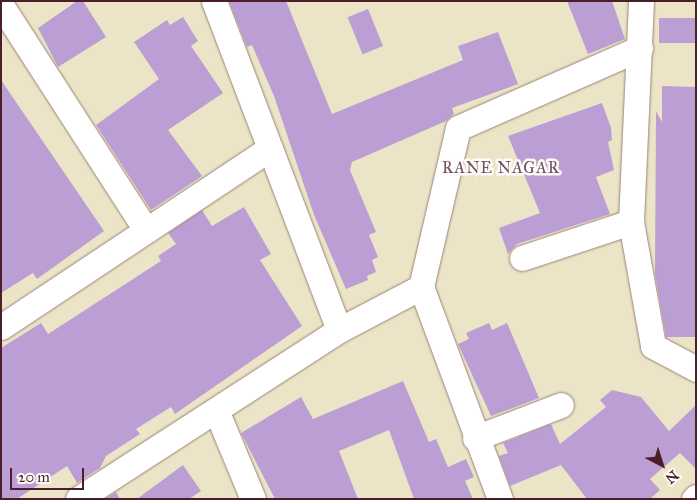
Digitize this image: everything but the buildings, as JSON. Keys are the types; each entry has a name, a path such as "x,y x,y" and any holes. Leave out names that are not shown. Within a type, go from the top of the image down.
{"street":[{"path":"214,1 339,330"},
{"path":"641,1 631,222 653,346 696,370"},
{"path":"1,4 146,230"},
{"path":"500,499 421,287 458,128 640,48"},
{"path":"4,319 146,230 270,148"},
{"path":"522,258 631,222"},
{"path":"78,499 339,330 421,287"},
{"path":"476,438 561,405"},
{"path":"216,410 252,499"}],"district":[{"name":"RANE NAGAR","path":"501,168"}]}
